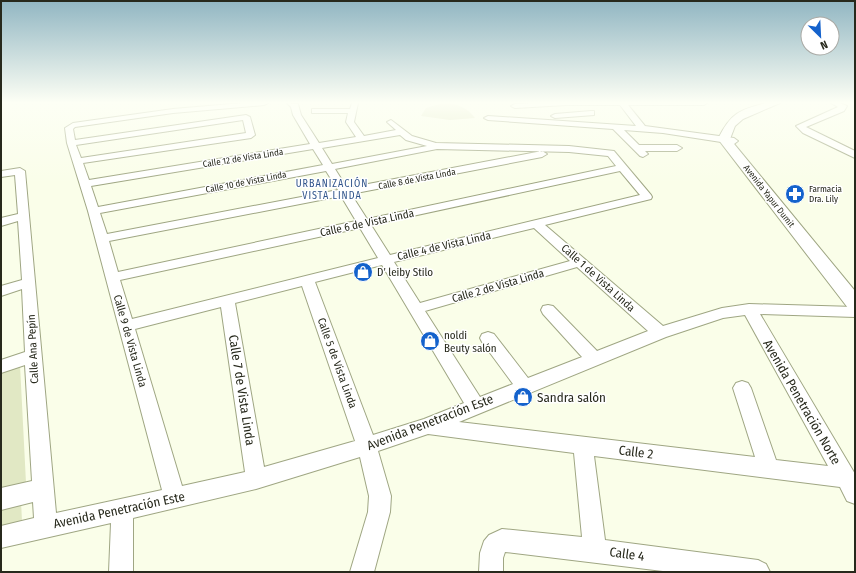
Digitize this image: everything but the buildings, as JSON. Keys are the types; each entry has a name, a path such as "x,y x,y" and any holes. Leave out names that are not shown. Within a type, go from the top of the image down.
{"main road":[{"path":"729,140 730,130"},
{"path":"729,140 738,130"},
{"name":"Avenida Yapur Dumit","path":"729,140 855,284"},
{"name":"Avenida Yapur Dumit","path":"729,140 855,304"}],"street":[{"path":"69,130 71,143 160,130"},
{"path":"78,161 251,134 250,130"},
{"path":"306,130 475,406"},
{"path":"356,130 362,138"},
{"path":"400,130 414,140 435,146 569,149 611,153 623,167"},
{"path":"619,130 640,151 677,148"},
{"path":"658,130 729,140"},
{"path":"804,130 855,155"},
{"name":"Calle 12 de Vista Linda","path":"84,184 402,132"},
{"name":"Calle 9 de Vista Linda","path":"71,143 94,211 175,498"},
{"name":"Calle 10 de Vista Linda","path":"94,211 329,166 445,146"},
{"name":"Calle 8 de Vista Linda","path":"101,239 569,149"},
{"name":"Calle 4 de Vista Linda","path":"126,326 386,260 647,197 623,167"},
{"name":"Calle 6 de Vista Linda","path":"112,278 623,167"},
{"name":"Calle Ana Pepín","path":"1,174 20,172 30,282 33,356 46,526"},
{"path":"1,222 24,216"},
{"name":"Calle 1 de Vista Linda","path":"537,224 660,333"},
{"name":"Calle 2 de Vista Linda","path":"416,309 580,262"},
{"name":"Calle 5 de Vista Linda","path":"308,280 367,446 380,496 380,504 362,572"},
{"path":"1,291 30,282"},
{"name":"Calle 7 de Vista Linda","path":"227,300 256,479"},
{"name":"Avenida Penetración Este","path":"1,537 256,479 367,446 427,426 660,333 722,313 749,309 855,312"},
{"name":"Avenida Penetración Norte","path":"749,309 850,486"},
{"path":"548,310 594,359"},
{"path":"488,338 524,386"},
{"path":"1,367 33,356"},
{"path":"742,388 769,468"},
{"name":"Calle 2","path":"427,426 769,468 850,486"},
{"path":"583,445 595,550"},
{"path":"1,499 43,489"},
{"path":"121,572 122,510"},
{"name":"Calle 4","path":"491,572 491,549 496,543 502,540 595,550 758,572"}],"green space":[{"path":"20,365 26,483 1,489 1,371"},
{"path":"21,501 22,521 1,527 1,507"}],"place":[{"name":"Farmacia Dra. Lily","path":"795,194"},
{"name":"D’ leiby Stilo","path":"363,272"},
{"name":"noldi Beuty salón","path":"430,341"},
{"name":"Sandra salón","path":"523,397"}],"district":[{"name":"URBANIZACIÓN VISTA LINDA","path":"332,190"}]}
